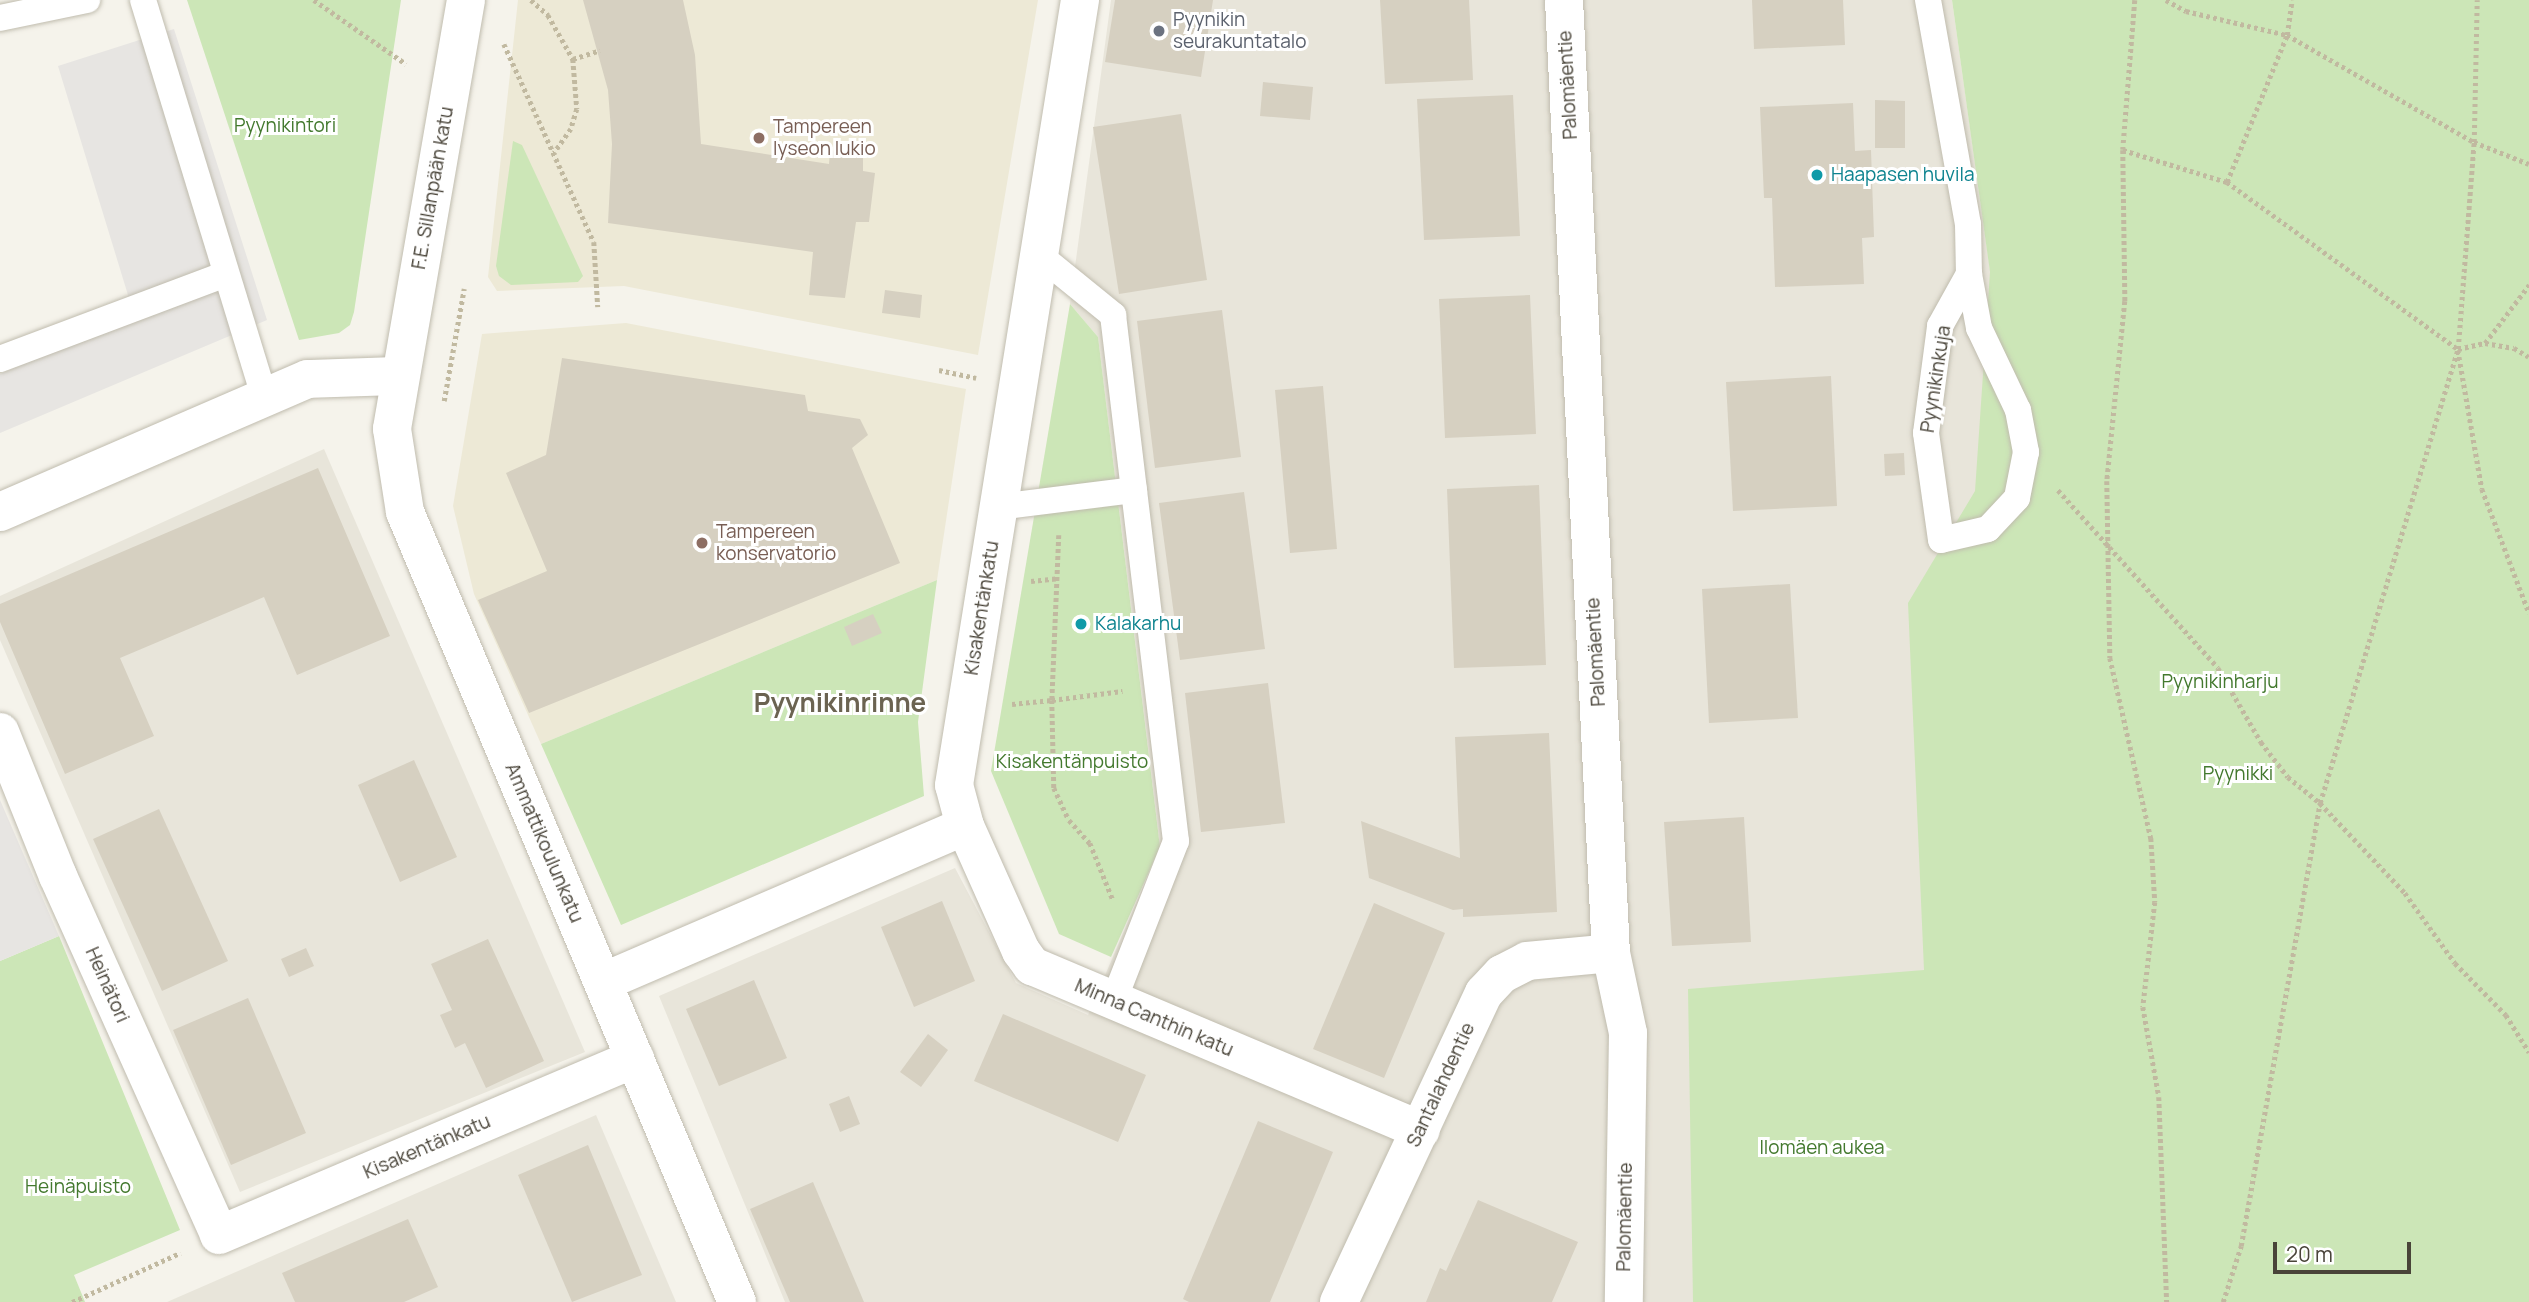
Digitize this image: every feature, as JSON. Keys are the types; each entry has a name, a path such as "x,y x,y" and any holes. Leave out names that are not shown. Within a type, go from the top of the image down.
{"street":[{"name":"F.E. Sillanpään katu","path":"400,376 466,0"},
{"name":"Kisakentänkatu","path":"965,825 954,785 1080,0"},
{"name":"Palomäentie","path":"1564,0 1611,953 1628,1033 1624,1302"},
{"path":"0,512 308,379 400,376"},
{"name":"Ammattikoulunkatu","path":"400,376 392,429 405,512 737,1302"},
{"name":"Heinätori","path":"0,732 48,880 219,1235"},
{"path":"603,982 965,825"},
{"name":"Minna Canthin katu","path":"965,825 1021,951 1032,966 1420,1130"},
{"name":"Santalahdentie","path":"1339,1302 1484,993 1502,974 1527,961 1611,953"},
{"name":"Kisakentänkatu","path":"219,1235 635,1058"}],"lane":[{"path":"0,18 87,0"},
{"path":"143,0 264,396"},
{"name":"Pyynikinkuja","path":"1928,0 1968,225 1969,274 1979,328 2018,410 2026,452 2017,498 1988,529 1941,540 1926,433 1940,326 1969,274"},
{"path":"1038,254 1113,315 1176,841 1114,1000"},
{"path":"0,359 226,274"},
{"path":"998,507 1134,490"}],"path":[{"path":"314,0 405,64"},
{"path":"531,0 548,15 573,59 577,110 572,129 554,153"},
{"path":"2135,0 2123,150 2125,301 2107,481 2110,658 2151,838 2155,902 2143,1007 2159,1097 2167,1302"},
{"path":"2166,0 2186,11 2287,35 2474,142 2529,164"},
{"path":"2227,182 2287,35 2292,0"},
{"path":"2222,1302 2241,1246 2320,803 2458,349 2474,142 2477,0"},
{"path":"498,31 594,242 598,307"},
{"path":"573,59 600,50"},
{"path":"2123,150 2227,182 2458,349 2482,489 2529,612"},
{"path":"2485,343 2529,285"},
{"path":"2458,349 2485,343 2514,348 2529,357"},
{"path":"939,370 976,378"},
{"path":"2026,452 2108,549 2218,668 2261,742 2288,777 2320,803 2405,893 2455,962 2506,1015 2529,1052"},
{"path":"1061,499 1052,700 1054,788 1069,820 1090,843 1132,954"},
{"path":"966,709 1158,685"},
{"path":"72,1302 219,1235"}],"shaded area":[{"name":"Tampereen lyseon lukio","path":"518,0 1038,0 978,355 624,286 497,291 488,277"},
{"path":"1111,0 1952,0 1996,312 1962,1302 785,1302 659,996 955,868 1016,983 1088,1015 1160,847 1098,337 1070,304"},
{"name":"Pyynikintori","path":"174,29 267,320 0,433 0,374 135,318 58,66"},
{"name":"Tampereen konservatorio","path":"626,323 966,389 937,580 541,744 474,594 453,506 482,334"},
{"path":"324,449 585,1052 240,1192 0,640 0,596"},
{"path":"0,800 59,936 0,961"},
{"path":"596,1115 676,1302 167,1302"}],"green space":[{"path":"187,0 401,0 354,312 350,325 339,333 299,340"},
{"name":"Pyynikinharju","path":"1952,0 2529,0 2529,1302 1693,1302 1688,989 1924,970 1908,603 1975,491 1990,272"},
{"path":"513,141 522,145 583,276 578,282 511,285 499,276 496,266"},
{"name":"Kisakentänpuisto","path":"1070,304 1098,337 1160,847 1111,957 1059,934 991,771"},
{"path":"937,580 918,722 924,796 621,925 541,744"},
{"name":"Heinäpuisto","path":"59,936 180,1230 74,1275 85,1302 0,1302 0,961"}],"building":[{"path":"583,0 683,0 695,55 701,144 829,164 830,150 863,154 863,171 875,173 869,222 856,222 845,298 809,295 813,252 608,223 612,144 608,90"},
{"name":"Pyynikin seurakuntatalo","path":"1115,0 1213,0 1201,77 1105,62"},
{"path":"1380,0 1469,0 1473,80 1385,84"},
{"path":"1752,0 1843,0 1845,45 1754,49"},
{"path":"1263,82 1313,87 1310,120 1260,116"},
{"path":"1513,95 1520,236 1424,240 1417,99"},
{"path":"1875,100 1905,101 1905,148 1875,148"},
{"name":"Haapasen huvila","path":"1853,103 1855,151 1871,150 1874,237 1862,238 1864,284 1775,287 1772,198 1764,198 1760,107"},
{"path":"1181,114 1207,280 1119,294 1093,127"},
{"path":"885,290 922,295 920,318 882,313"},
{"path":"1530,295 1536,434 1445,438 1439,299"},
{"path":"1222,310 1241,457 1155,468 1137,321"},
{"path":"562,358 805,395 808,411 860,419 868,435 852,448 900,563 529,713 478,600 547,571 506,473 546,455"},
{"path":"1831,376 1837,506 1733,511 1726,382"},
{"path":"1323,386 1337,549 1290,553 1275,390"},
{"path":"1904,453 1905,475 1885,476 1884,454"},
{"path":"318,468 390,636 297,675 264,597 120,658 154,736 65,774 0,622 0,604"},
{"path":"1539,485 1546,665 1454,668 1447,489"},
{"path":"1244,492 1265,649 1180,660 1159,503"},
{"path":"1790,584 1798,718 1709,723 1702,589"},
{"path":"873,614 882,633 852,646 844,627"},
{"path":"1268,683 1285,823 1201,832 1185,693"},
{"path":"1549,733 1557,912 1463,917 1463,909 1453,910 1369,878 1361,821 1460,858 1455,737"},
{"path":"414,760 457,857 400,882 358,785"},
{"path":"159,809 228,961 162,991 93,839"},
{"path":"1744,817 1751,942 1672,946 1664,822"},
{"path":"942,901 975,981 914,1007 881,927"},
{"path":"1374,903 1445,933 1384,1078 1313,1049"},
{"path":"488,939 544,1061 486,1088 465,1043 455,1048 440,1015 452,1010 431,964"},
{"path":"306,948 314,966 289,977 281,959"},
{"path":"754,980 787,1058 719,1086 686,1009"},
{"path":"248,998 306,1133 231,1165 173,1030"},
{"path":"1003,1014 1146,1075 1118,1142 974,1081"},
{"path":"928,1034 948,1050 921,1087 900,1072"},
{"path":"849,1096 860,1124 840,1132 829,1104"},
{"path":"1258,1121 1333,1152 1270,1302 1189,1302 1183,1299"},
{"path":"588,1145 642,1275 572,1302 518,1175"},
{"path":"813,1182 864,1302 790,1302 750,1209"},
{"path":"1478,1200 1578,1242 1552,1302 1426,1302 1440,1268 1446,1271"},
{"path":"408,1219 438,1287 404,1302 295,1302 282,1273"}],"place":[{"name":"Pyynikin seurakuntatalo","path":"1159,31"},
{"name":"Tampereen lyseon lukio","path":"759,138"},
{"name":"Haapasen huvila","path":"1817,175"},
{"name":"Tampereen konservatorio","path":"702,543"},
{"name":"Kalakarhu","path":"1081,624"}],"district":[{"name":"Pyynikinrinne","path":"840,703"}],"park label":[{"name":"Pyynikki","path":"2238,774"},
{"name":"Ilomäen aukea","path":"1822,1148"}]}
